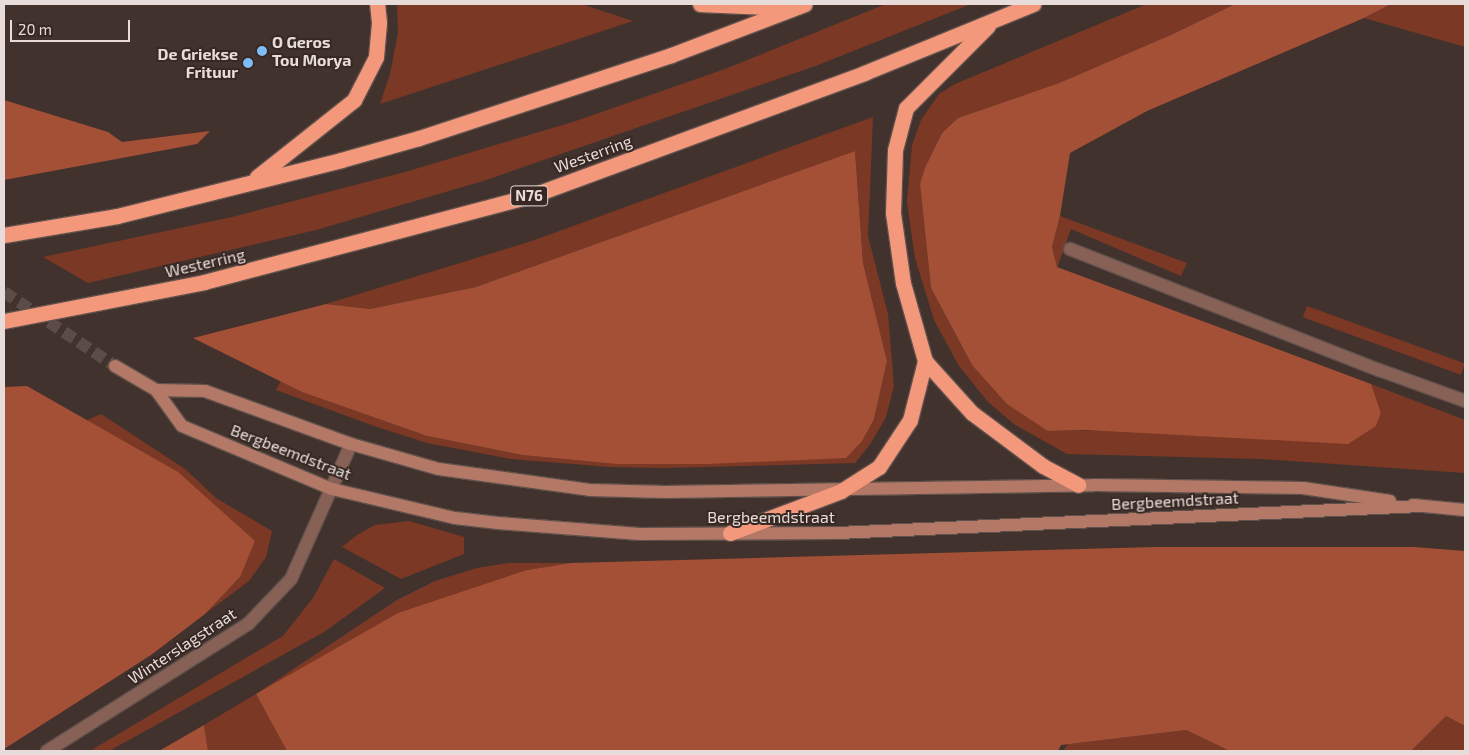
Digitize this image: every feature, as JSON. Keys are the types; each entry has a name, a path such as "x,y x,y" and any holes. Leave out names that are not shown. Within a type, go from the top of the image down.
{"highway":[{"path":"253,181 354,100 376,57 380,22 377,4"},
{"path":"700,4 800,6"},
{"name":"Westerring","path":"4,321 204,282 536,194 864,73 1033,4"},
{"path":"4,235 117,216 341,160 445,129 671,55 800,6"},
{"path":"992,21 906,108 895,150 894,222 903,284 925,361 972,413 1042,466 1078,486"},
{"path":"730,534 841,491 879,467 910,420 925,361"}],"street":[{"path":"1070,249 1379,370 1465,401"},
{"name":"Bergbeemdstraat","path":"115,366 156,390 182,426 332,489 455,518 498,523 640,534 838,533 1421,506"},
{"name":"Bergbeemdstraat","path":"156,390 205,391 351,444 439,469 590,490 665,492 841,491 1078,486 1303,488 1421,506 1465,510"},
{"name":"Winterslagstraat","path":"47,751 248,624 291,579 351,444"}],"shaded area":[{"path":"397,4 581,4 633,21 380,104 390,74 398,33"},
{"path":"886,4 971,4 818,65 483,181 316,230 88,283 43,257 232,217 405,172 576,121 725,69"},
{"path":"1147,4 1235,4 1173,34 1059,83 958,118 942,133 920,184 931,288 972,365 1048,431 1376,426 1381,413 1371,384 1465,420 1465,473 1261,459 1067,454 1014,424 988,402 959,366 934,320 915,258 907,202 912,145 921,120 939,94 955,84"},
{"path":"1235,4 1391,4 1364,18 1147,111 1070,153 1060,216 1052,247 1057,267 1371,384 1381,413 1376,426 1348,444 1086,430 1048,431 1007,404 972,365 931,288 920,184 925,168 942,133 958,118 1059,83 1173,34"},
{"path":"1391,4 1465,4 1465,47 1364,18"},
{"path":"4,100 108,132 122,142 210,131 197,144 4,180"},
{"path":"873,117 868,236 888,314 894,386 886,417 871,443 855,463 664,468 610,467 511,459 427,443 374,426 276,390 281,381 302,392 427,436 522,455 616,464 707,464 874,419 887,361 863,263 855,151 476,287 370,309 326,304 532,241"},
{"path":"855,151 863,263 887,361 874,419 862,441 846,458 707,464 616,464 522,455 427,436 302,392 193,338 326,304 370,309 476,287"},
{"path":"1060,216 1187,263 1181,276 1071,229 1057,268 1052,247"},
{"path":"1307,306 1465,363 1461,375 1303,317"},
{"path":"27,386 178,472 255,541 240,577 205,614 151,655 4,749 4,387"},
{"path":"101,414 185,469 216,498 272,531 266,557 249,581 205,614 240,577 87,420"},
{"path":"409,521 464,537 464,554 401,579 342,547 357,535 375,525"},
{"path":"1155,547 1414,547 1465,551 1465,726 1446,716 1411,751 1230,751 1186,730 1061,745 1058,751 287,751 256,694 398,613 527,570 571,563"},
{"path":"334,559 385,588 324,632 109,751 90,751 283,636 313,598"},
{"path":"508,563 571,563 527,570 256,694 397,600 435,581 477,568"},
{"path":"256,694 287,751 208,751 204,725"},
{"path":"1446,716 1465,726 1465,751 1411,751"},
{"path":"204,725 208,751 159,751"},
{"path":"1186,730 1230,751 1063,751 1068,744"}],"tunnel":[{"path":"4,292 115,366"}],"place":[{"name":"O Geros Tou Morya","path":"262,51"},
{"name":"De Griekse Frituur","path":"248,63"}]}
